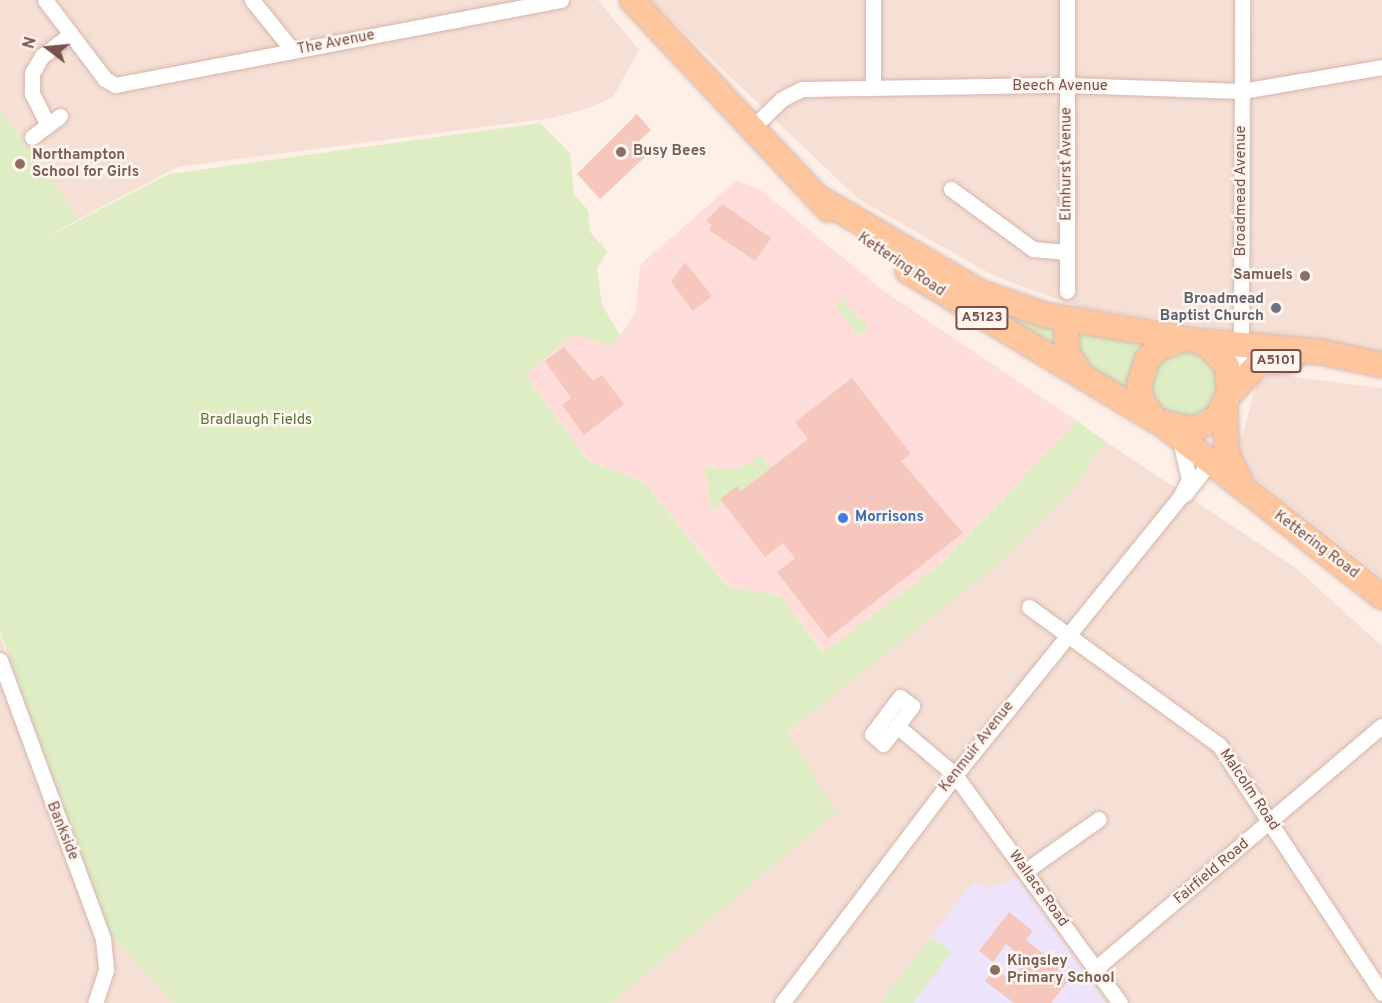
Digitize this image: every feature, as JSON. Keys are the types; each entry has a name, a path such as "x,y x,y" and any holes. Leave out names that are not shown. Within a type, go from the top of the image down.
{"main road":[{"name":"Kettering Road","path":"632,0 751,129 819,198 876,250 1168,430 1210,466 1382,597"},
{"name":"Kettering Road","path":"819,198 979,292 1066,319 1190,340"},
{"name":"Kettering Road","path":"1066,319 1067,352 1084,378"},
{"name":"A5101","path":"1190,340 1241,344 1382,365"},
{"path":"1190,340 1227,366 1228,401 1193,430 1168,430 1140,395 1141,371 1157,349 1190,340"},
{"name":"A5101","path":"1228,401 1260,362 1338,358"},
{"name":"Kettering Road","path":"1228,401 1227,455 1249,495"}],"street":[{"path":"32,137 54,121 32,93 32,73 42,56 71,34 45,0"},
{"path":"252,0 293,51"},
{"name":"The Avenue","path":"71,34 112,85 561,0"},
{"path":"873,0 873,88"},
{"name":"Elmhurst Avenue","path":"1067,0 1067,291"},
{"name":"Broadmead Avenue","path":"1228,401 1241,344 1242,0"},
{"name":"Beech Avenue","path":"751,129 782,99 802,89 1068,85 1242,91 1382,68"},
{"path":"951,189 1033,249 1067,252"},
{"name":"Kenmuir Avenue","path":"782,1003 1067,634 1180,497 1210,466 1228,401"},
{"name":"Kenmuir Avenue","path":"1168,430 1189,479 1180,497"},
{"name":"Malcolm Road","path":"1029,607 1219,745 1272,822 1382,993"},
{"name":"Bankside","path":"0,660 103,939 106,970 96,1003"},
{"name":"Wallace Road","path":"897,726 956,775 1120,1003"},
{"name":"Fairfield Road","path":"1095,969 1272,822 1382,726"},
{"path":"1025,871 1099,819"}],"shaded area":[{"path":"0,0 598,0 639,50 613,97 591,107 553,118 178,167 79,219 0,109"},
{"path":"650,0 1382,0 1382,353 1078,307 994,276 858,199"},
{"path":"736,181 758,188 881,289 1077,421 943,562 824,653 780,595 729,587 644,482 589,461 525,375 573,335 620,335 636,311 640,265"},
{"path":"1272,374 1382,388 1382,577 1243,468 1238,453 1253,396 1257,384"},
{"path":"1105,441 1296,568 1382,646 1382,1003 611,1003 835,812 787,733 1077,484"},
{"path":"0,636 91,867 112,936 174,1003 0,1003"},
{"name":"Kingsley Primary School","path":"1017,878 1106,1003 881,1003 973,882 991,888"}],"green space":[{"name":"Bradlaugh Fields","path":"0,109 79,219 35,243 169,174 540,123 570,153 574,195 588,210 590,232 607,251 597,269 602,305 620,335 611,345 573,335 525,375 589,461 644,482 728,587 780,595 823,653 943,562 1077,421 1105,441 1077,484 1003,560 787,732 836,812 611,1003 174,1003 112,936 0,632"},
{"path":"848,295 844,304 876,332 869,326 858,335 834,306"},
{"path":"969,295 1059,328 1061,354"},
{"path":"1072,332 1152,343 1130,397 1077,357"},
{"path":"1177,350 1191,350 1204,356 1213,365 1219,378 1217,398 1209,410 1191,420 1177,420 1164,414 1155,405 1149,392 1149,378 1155,365 1164,356"},
{"path":"760,455 771,468 741,491 737,486 713,512 704,467 735,470"},
{"path":"931,937 952,952 913,1003 881,1003"}],"building":[{"name":"Busy Bees","path":"637,114 651,130 634,146 645,157 600,199 577,174"},
{"path":"722,204 771,238 755,261 709,230 712,225 706,221"},
{"path":"685,262 712,296 693,311 671,282"},
{"path":"564,347 593,381 602,375 624,404 584,435 562,405 571,398 545,361"},
{"name":"Morrisons","path":"852,378 911,454 901,461 963,533 828,638 777,572 795,558 783,543 765,557 720,499 737,486 741,491 808,439 795,422"},
{"path":"1009,912 1033,931 1026,940 1072,976 1051,1003 1014,1003 985,981 995,969 1012,981 1027,961 1006,944 993,962 979,951"}],"place":[{"name":"Busy Bees","path":"621,152"},
{"name":"Northampton School for Girls","path":"20,164"},
{"name":"Samuels","path":"1305,276"},
{"name":"Broadmead Baptist Church","path":"1276,308"},
{"name":"Morrisons","path":"843,518"},
{"name":"Kingsley Primary School","path":"995,970"}]}
